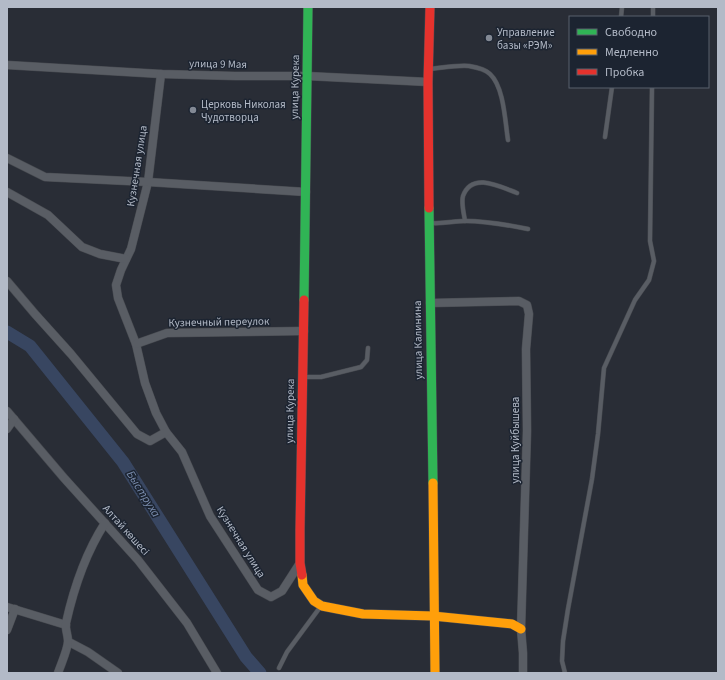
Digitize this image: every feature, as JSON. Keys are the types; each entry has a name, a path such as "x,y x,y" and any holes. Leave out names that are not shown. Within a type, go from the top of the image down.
{"street":[{"name":"улица Курека","path":"308,7 300,564 303,585 314,601 322,606"},
{"name":"улица Калинина","path":"430,7 428,69 429,223 433,616 435,673"},
{"name":"улица 9 Мая","path":"7,65 161,74 307,76 428,82"},
{"name":"Кузнечная улица","path":"161,74 148,182 131,249 116,285 118,298 136,344 145,383 156,413 166,432 182,452 210,516 258,590 271,597 282,591 300,564"},
{"path":"7,158 45,177 306,192"},
{"path":"7,192 48,215 82,247 100,254 126,259"},
{"path":"7,281 71,354 137,434 150,441 166,432"},
{"name":"улица Куйбышева","path":"430,303 519,301 527,305 529,314 526,349 527,431 521,629 524,653 523,673"},
{"name":"Кузнечный переулок","path":"136,344 167,333 304,331"},
{"name":"Алтай көшесі","path":"7,411 138,560 187,623 217,673"},
{"path":"7,429 14,419"},
{"path":"58,673 69,642 66,625 74,590 82,566 97,535 105,523"},
{"path":"322,606 363,614 433,616 512,624 521,629"},
{"path":"7,630 11,608 66,625"},
{"path":"69,642 88,652 118,673"}],"lane":[{"path":"428,69 469,66 490,74 501,96 508,140"},
{"path":"605,137 612,88"},
{"path":"565,673 562,662 564,641 592,479 604,368 636,300 649,280 654,261 650,241 652,88"},
{"path":"465,221 463,196 470,186 480,182 490,182 516,193"},
{"path":"429,223 444,224 465,221 499,223 528,229"},
{"path":"303,377 321,377 361,367 367,360 368,348"},
{"path":"278,668 287,652 322,606"}],"waterway":[{"name":"Быструха","path":"7,332 30,346 123,462 246,657 260,673"}],"traffic: fast":[{"path":"304,300 308,7"},
{"path":"429,208 433,483"}],"traffic: slow":[{"path":"433,483 435,673"},
{"path":"302,575 303,585 314,601 322,606 363,614 433,616 512,624 521,629"}],"traffic: jam":[{"path":"429,208 428,82 430,7"},
{"path":"302,575 300,563 300,530 304,300"}],"place":[{"name":"Управление базы «РЭМ»","path":"489,38"},
{"name":"Церковь Николая Чудотворца","path":"193,110"}]}
